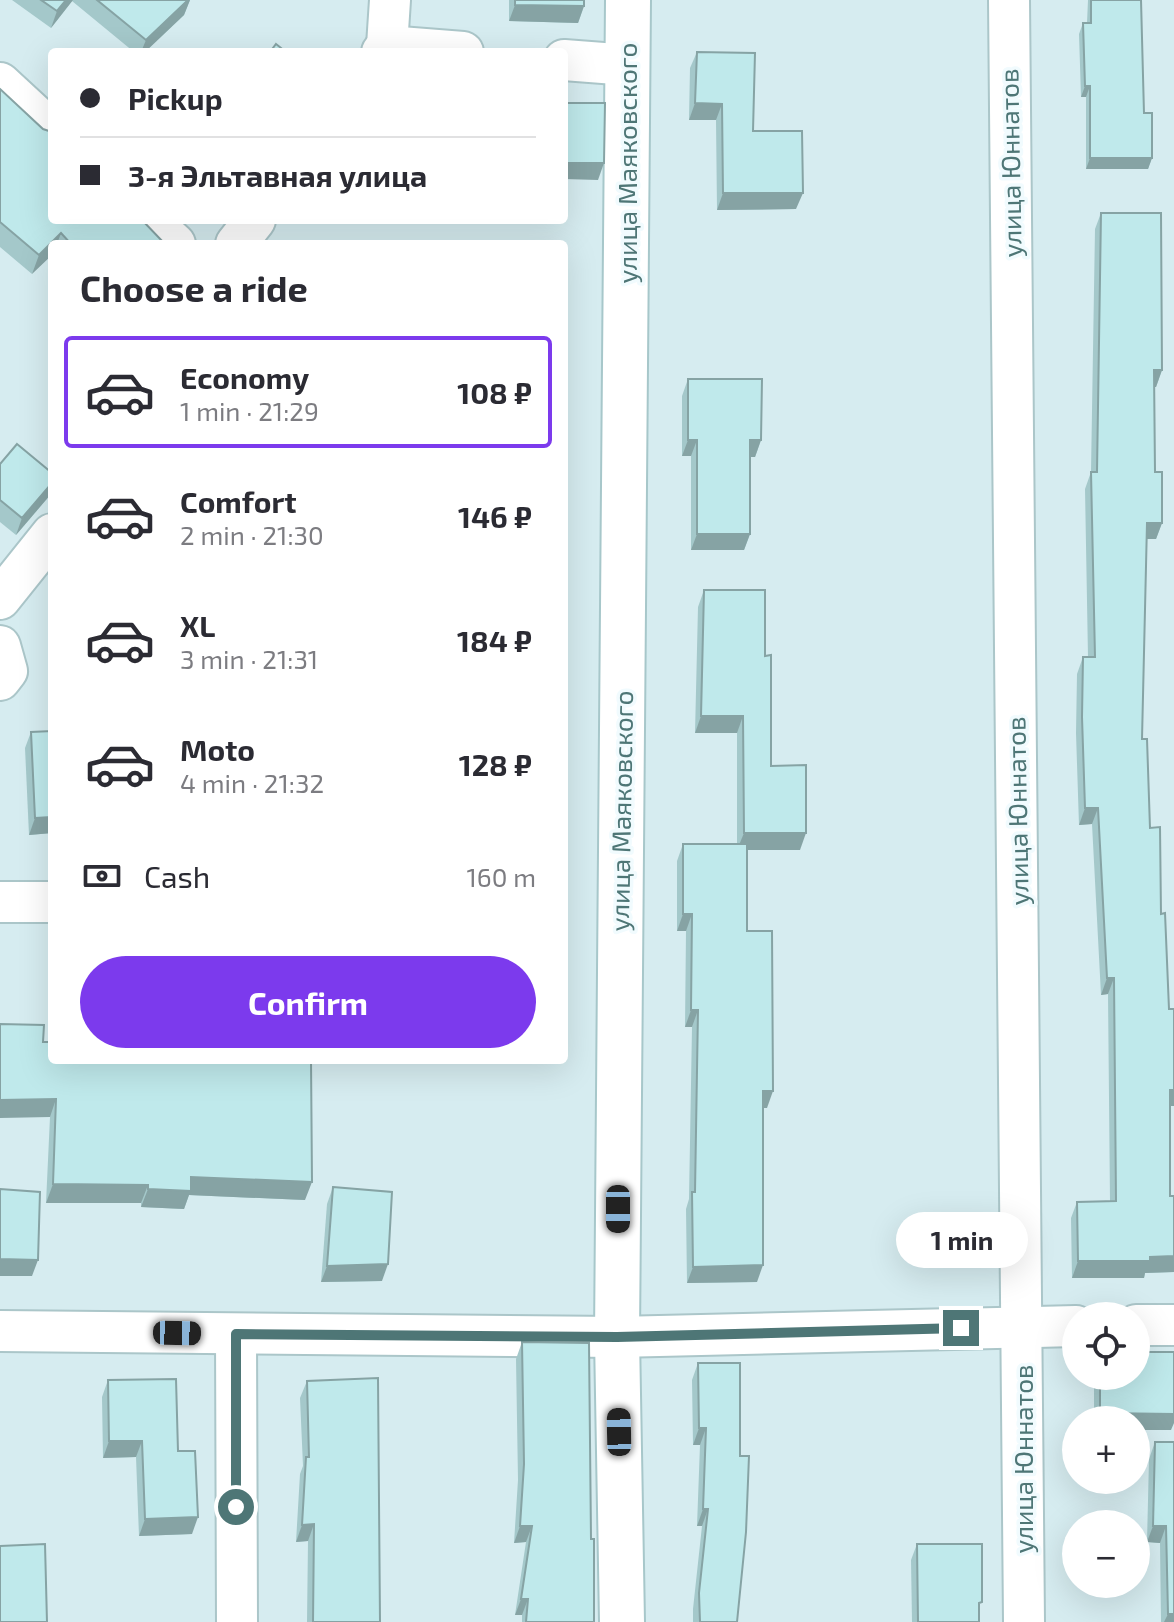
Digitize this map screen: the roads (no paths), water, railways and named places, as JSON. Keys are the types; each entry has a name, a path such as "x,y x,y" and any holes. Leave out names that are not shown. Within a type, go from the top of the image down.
{"street":[{"path":"385,48 390,0"},
{"name":"улица Маяковского","path":"622,1622 617,1337 628,0"},
{"name":"улица Юннатов","path":"1009,0 1024,1622"},
{"path":"568,60 629,65"},
{"path":"0,83 48,127"},
{"path":"153,224 171,240"},
{"path":"239,240 252,224"},
{"path":"0,599 48,539"},
{"path":"0,646 7,671 0,680"},
{"path":"0,902 48,902"},
{"path":"1150,1325 1174,1325"},
{"path":"0,1331 617,1337 1062,1326"},
{"path":"236,1334 237,1622"}]}
